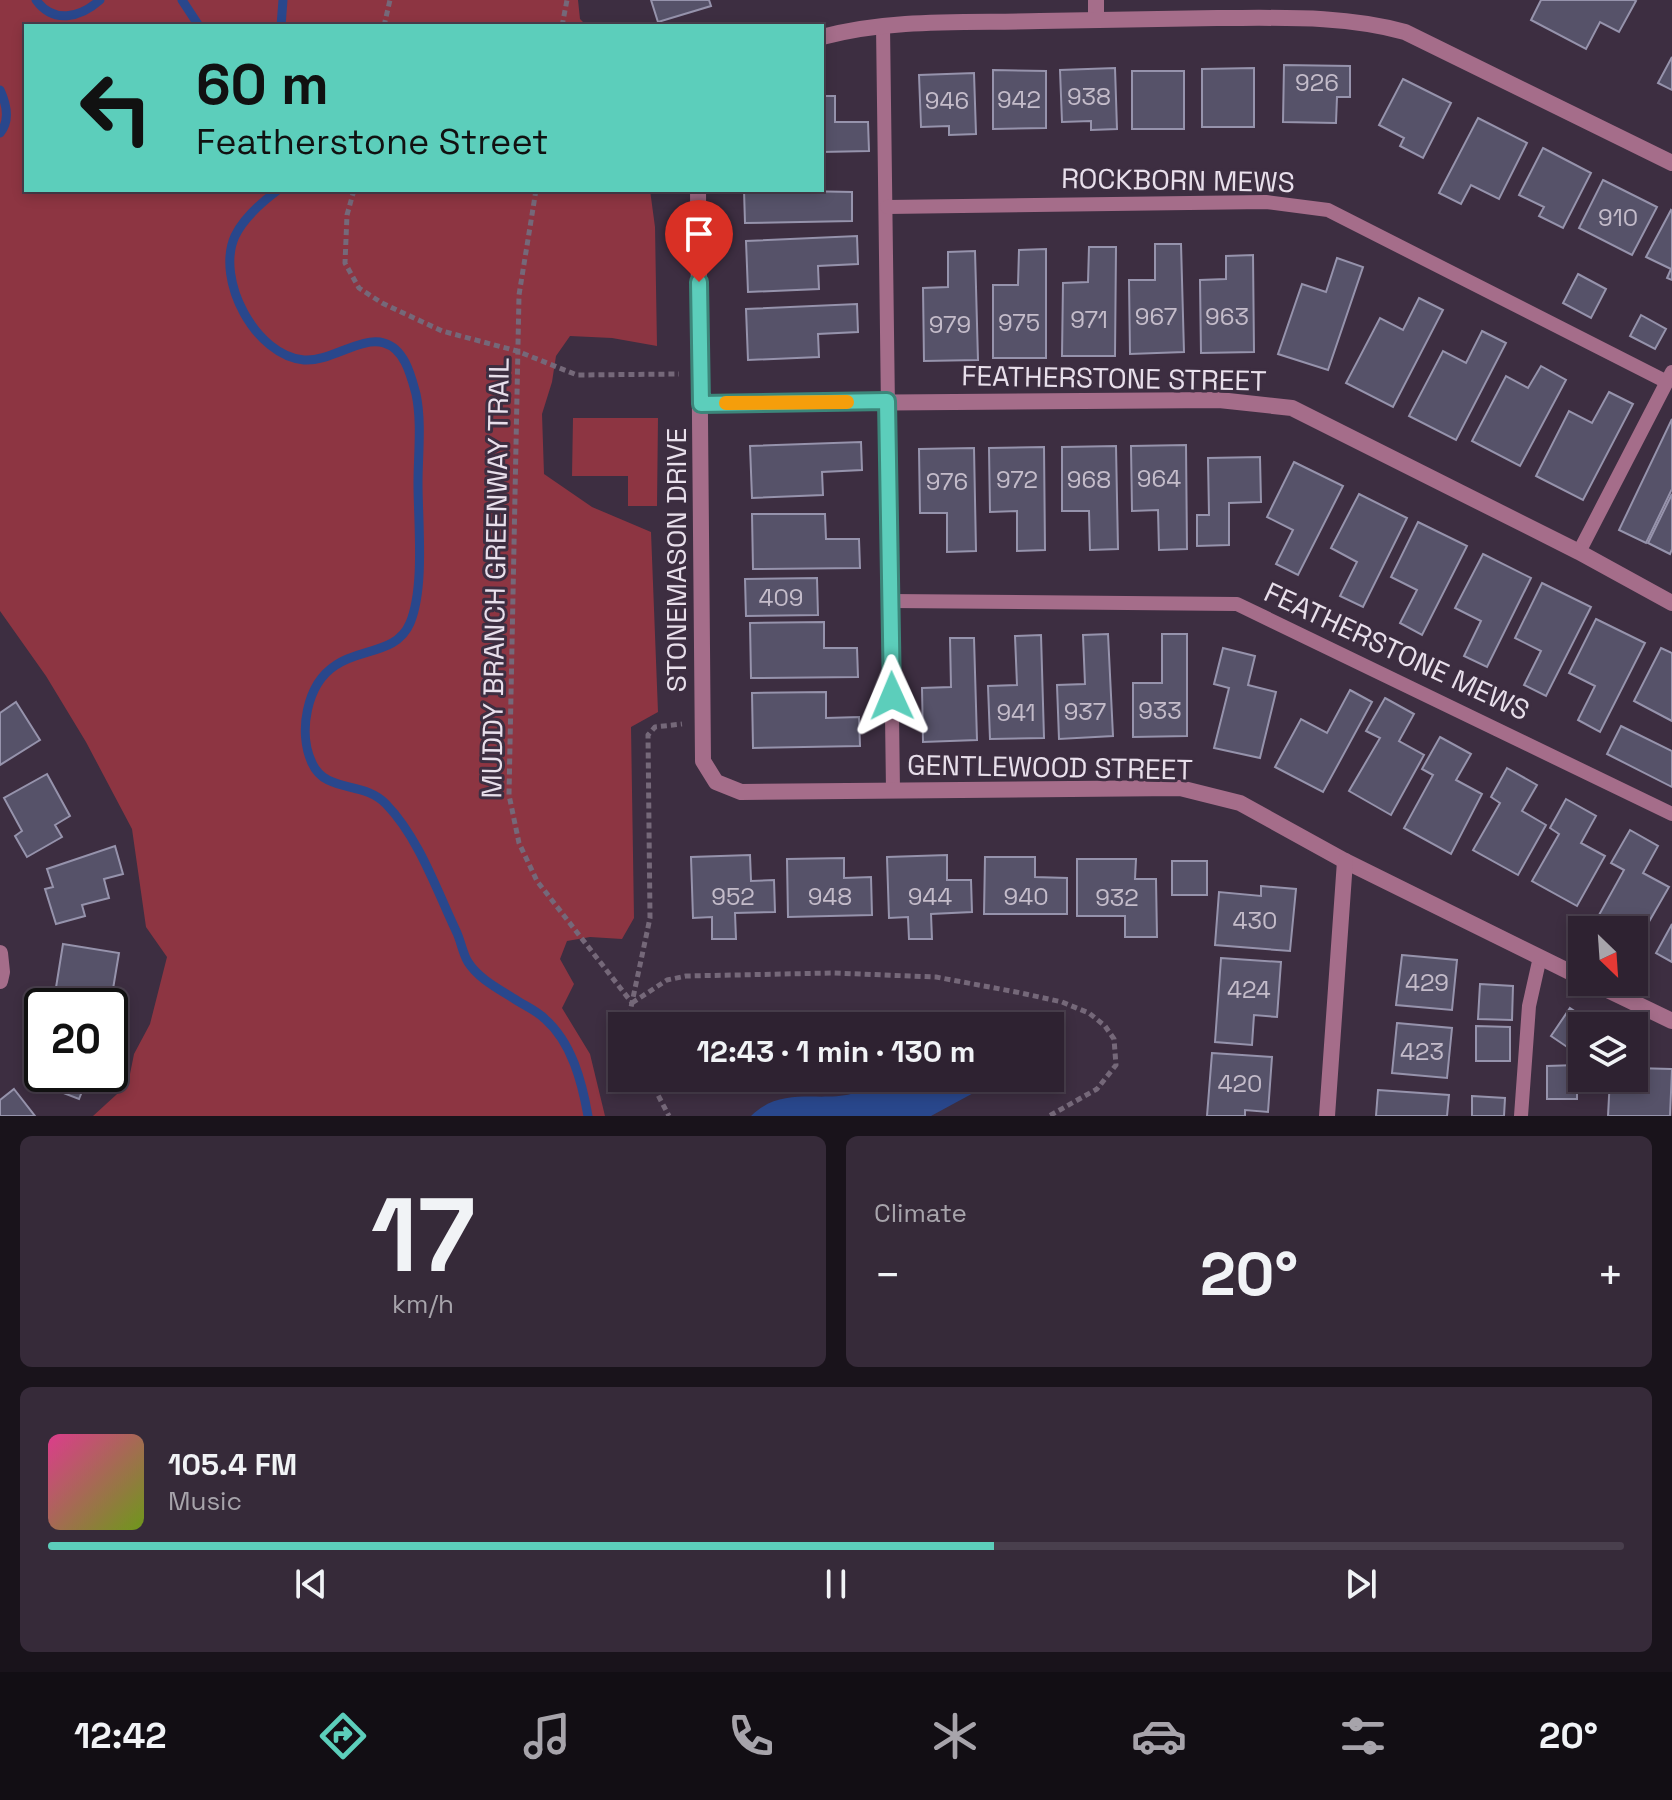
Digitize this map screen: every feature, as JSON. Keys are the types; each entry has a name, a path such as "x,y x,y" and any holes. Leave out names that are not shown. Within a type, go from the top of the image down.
{"street":[{"path":"1096,0 1096,20"},
{"path":"824,37 883,26 1096,20 1277,18 1377,24 1405,32 1672,163"},
{"name":"STONEMASON DRIVE","path":"698,192 703,761 716,782"},
{"name":"FEATHERSTONE STREET","path":"701,404 1219,400 1292,408 1579,552 1672,603"},
{"name":"GENTLEWOOD STREET","path":"716,782 741,792 1180,788 1240,803 1345,861 1568,971"},
{"path":"1327,1116 1345,861"},
{"path":"0,953 0,981"},
{"path":"1620,996 1672,1021"}],"lane":[{"path":"883,26 893,791"},
{"name":"ROCKBORN MEWS","path":"887,207 1266,202 1328,210 1670,377 1579,552"},
{"name":"FEATHERSTONE MEWS","path":"891,601 1237,604 1672,814"},
{"path":"1521,1116 1529,1006 1540,957"}],"path":[{"path":"384,24 390,0"},
{"path":"562,24 567,0"},
{"path":"353,192 347,215 345,263 359,288 382,303 442,331 517,351 577,375 700,374"},
{"name":"MUDDY BRANCH GREENWAY TRAIL","path":"536,192 519,295 509,795 519,843 537,881 632,1003"},
{"path":"630,1012 650,918 648,735 655,727 703,723"},
{"path":"632,1003 667,980 686,976 833,973 936,977 1062,1002 1089,1013 1105,1026 1114,1039 1116,1065 1097,1089 1049,1116"},
{"path":"656,1092 669,1116"}],"shaded area":[{"path":"0,0 578,0 580,19 585,24 24,24 24,192 650,192 655,227 657,346 612,338 570,336 556,356 542,414 544,474 592,507 651,532 658,712 631,727 634,918 622,939 590,937 567,941 560,959 574,984 562,1008 590,1054 605,1116 93,1116 119,1092 128,1092 134,1054 150,1024 167,957 146,927 132,829 86,742 46,676 0,611"},
{"path":"573,418 658,418 657,506 628,506 628,476 572,476"}],"water":[{"path":"975,1092 931,1116 751,1116 766,1105 782,1099 849,1094"}],"building":[{"path":"651,0 709,0 711,6 658,22"},
{"path":"1541,0 1636,1 1619,32 1600,22 1586,49 1531,20"},
{"path":"1672,57 1672,90 1658,83"},
{"path":"1284,65 1350,66 1350,97 1337,97 1336,123 1283,122"},
{"path":"1115,68 1117,129 1091,130 1091,121 1062,122 1060,70"},
{"path":"1254,68 1254,127 1202,127 1202,69"},
{"path":"993,70 1046,71 1046,128 993,129"},
{"path":"1132,71 1184,71 1184,129 1132,129"},
{"path":"974,73 976,134 949,135 949,126 921,127 919,75"},
{"path":"1403,79 1451,103 1423,158 1400,146 1404,138 1379,125"},
{"path":"824,96 835,96 835,122 868,122 869,151 824,152"},
{"path":"1478,118 1527,143 1499,199 1471,185 1461,204 1439,193"},
{"path":"1543,148 1591,173 1563,228 1539,216 1544,207 1519,195"},
{"path":"1603,180 1657,207 1632,255 1579,228"},
{"path":"744,192 852,192 852,221 745,223"},
{"path":"1671,210 1672,280 1667,278 1671,269 1646,257"},
{"path":"857,236 858,264 818,266 819,289 748,292 746,241"},
{"path":"1155,244 1181,244 1184,352 1130,354 1129,280 1155,280"},
{"path":"1089,247 1116,247 1115,356 1062,356 1063,283 1088,282"},
{"path":"1046,249 1046,358 993,358 993,285 1018,285 1019,250"},
{"path":"975,251 978,360 924,361 923,288 948,287 948,252"},
{"path":"1253,255 1254,352 1201,353 1200,280 1226,279 1226,256"},
{"path":"1337,258 1363,267 1328,370 1278,354 1302,284 1326,292"},
{"path":"1578,274 1606,289 1591,318 1563,303"},
{"path":"1419,298 1443,310 1393,407 1346,383 1380,318 1403,330"},
{"path":"857,304 858,332 818,334 819,357 748,360 746,309"},
{"path":"1641,315 1666,329 1655,349 1630,336"},
{"path":"1482,331 1506,343 1456,440 1409,416 1443,351 1466,363"},
{"path":"1541,366 1566,380 1520,466 1472,441 1506,376 1528,388"},
{"path":"1609,392 1633,404 1583,500 1536,476 1569,411 1592,423"},
{"path":"1672,419 1672,489 1646,543 1619,530"},
{"path":"861,442 862,470 822,472 823,495 752,498 750,446"},
{"path":"1186,445 1187,549 1159,550 1158,510 1132,511 1131,446"},
{"path":"1116,446 1118,549 1090,550 1089,511 1062,511 1062,447"},
{"path":"1044,447 1045,550 1017,551 1017,511 990,512 989,448"},
{"path":"974,448 976,551 947,552 947,513 920,513 919,449"},
{"path":"1260,457 1261,502 1229,503 1229,545 1197,546 1197,515 1209,515 1208,458"},
{"path":"1294,462 1343,486 1298,575 1276,564 1293,530 1267,517"},
{"path":"1359,494 1407,518 1363,607 1340,596 1357,562 1331,548"},
{"path":"1672,494 1672,549 1670,554 1648,543"},
{"path":"752,514 825,514 826,539 859,539 860,568 753,569"},
{"path":"1418,522 1467,546 1422,635 1400,623 1417,590 1391,577"},
{"path":"1483,554 1531,578 1487,667 1464,656 1481,621 1455,608"},
{"path":"817,578 818,615 746,616 745,579"},
{"path":"1542,583 1591,607 1546,696 1524,685 1541,651 1515,638"},
{"path":"1596,619 1645,643 1600,732 1578,720 1595,686 1569,673"},
{"path":"824,622 824,648 857,648 858,677 751,678 750,623"},
{"path":"1108,634 1113,736 1059,739 1057,685 1085,684 1083,635"},
{"path":"1162,634 1187,634 1187,736 1133,737 1133,683 1162,683"},
{"path":"1041,635 1044,738 990,739 988,686 1017,685 1015,636"},
{"path":"950,638 974,638 977,740 923,742 922,688 951,687"},
{"path":"1223,648 1255,656 1248,685 1276,692 1260,758 1214,748 1229,688 1214,684"},
{"path":"1661,648 1672,653 1672,721 1634,701"},
{"path":"1350,690 1372,702 1323,792 1275,767 1301,719 1327,733"},
{"path":"826,692 826,718 859,717 860,746 753,748 752,693"},
{"path":"1385,698 1414,714 1399,741 1424,755 1391,815 1349,791 1380,738 1366,731"},
{"path":"16,702 40,740 0,765 0,713"},
{"path":"1621,726 1672,751 1672,787 1607,754"},
{"path":"1440,737 1471,754 1456,780 1482,794 1451,854 1404,828 1433,775 1422,769"},
{"path":"1507,768 1537,785 1522,811 1546,825 1518,875 1473,850 1500,803 1491,797"},
{"path":"47,774 70,816 55,825 62,837 27,857 15,836 22,831 4,798"},
{"path":"1566,799 1596,816 1581,843 1605,856 1577,906 1532,881 1559,834 1550,828"},
{"path":"1630,830 1658,846 1643,873 1669,887 1648,923 1648,916 1598,916 1624,870 1611,863"},
{"path":"115,846 123,874 104,879 109,898 82,905 85,916 56,924 45,889 53,887 47,869"},
{"path":"750,855 751,881 774,880 775,912 735,913 736,939 712,939 712,917 693,918 691,857"},
{"path":"947,855 947,880 971,880 972,912 931,914 932,939 909,939 908,917 889,918 887,857"},
{"path":"985,857 1035,857 1035,877 1067,878 1067,914 984,914"},
{"path":"844,858 844,878 871,877 872,915 788,917 787,859"},
{"path":"1077,859 1136,859 1135,879 1156,879 1157,937 1125,937 1125,916 1077,916"},
{"path":"1172,861 1207,861 1207,895 1172,895"},
{"path":"1261,886 1296,889 1290,951 1215,945 1219,892 1261,896"},
{"path":"1672,924 1672,962 1656,953"},
{"path":"63,944 119,953 113,988 56,988"},
{"path":"1402,955 1457,960 1452,1010 1396,1005"},
{"path":"1221,958 1281,962 1277,1017 1254,1015 1252,1045 1215,1042"},
{"path":"1480,984 1513,986 1512,1020 1478,1019"},
{"path":"1570,1008 1576,1012 1568,1012 1568,1048 1551,1036"},
{"path":"1397,1023 1452,1028 1447,1078 1392,1073"},
{"path":"1476,1026 1510,1027 1510,1061 1476,1061"},
{"path":"1212,1053 1272,1057 1268,1112 1245,1110 1245,1116 1207,1116"},
{"path":"1568,1065 1568,1092 1577,1092 1577,1099 1547,1099 1547,1066"},
{"path":"1648,1068 1672,1069 1670,1116 1608,1116 1609,1092 1648,1092"},
{"path":"14,1089 35,1116 0,1116 0,1100"},
{"path":"1378,1090 1449,1095 1447,1116 1376,1116"},
{"path":"61,1092 82,1092 79,1099"},
{"path":"1472,1096 1505,1098 1504,1116 1472,1116"}],"waterway":[{"path":"36,0 50,13 67,16 84,11 100,0"},
{"path":"182,0 198,24"},
{"path":"281,24 283,0"},
{"path":"0,90 6,106 0,133"},
{"path":"276,192 248,216 235,236 230,254 235,294 244,313 270,345 286,355 304,360 314,360 365,343 391,346 402,357 409,372 419,416 419,573 415,608 410,623 396,640 336,665 318,684 306,724 312,763 326,779 377,797 398,818 426,866 472,968 541,1016 562,1040 579,1077 588,1116"}],"slow traffic":[{"path":"726,403 847,402"}],"route":[{"path":"699,282 701,404 887,401 892,696"}]}
